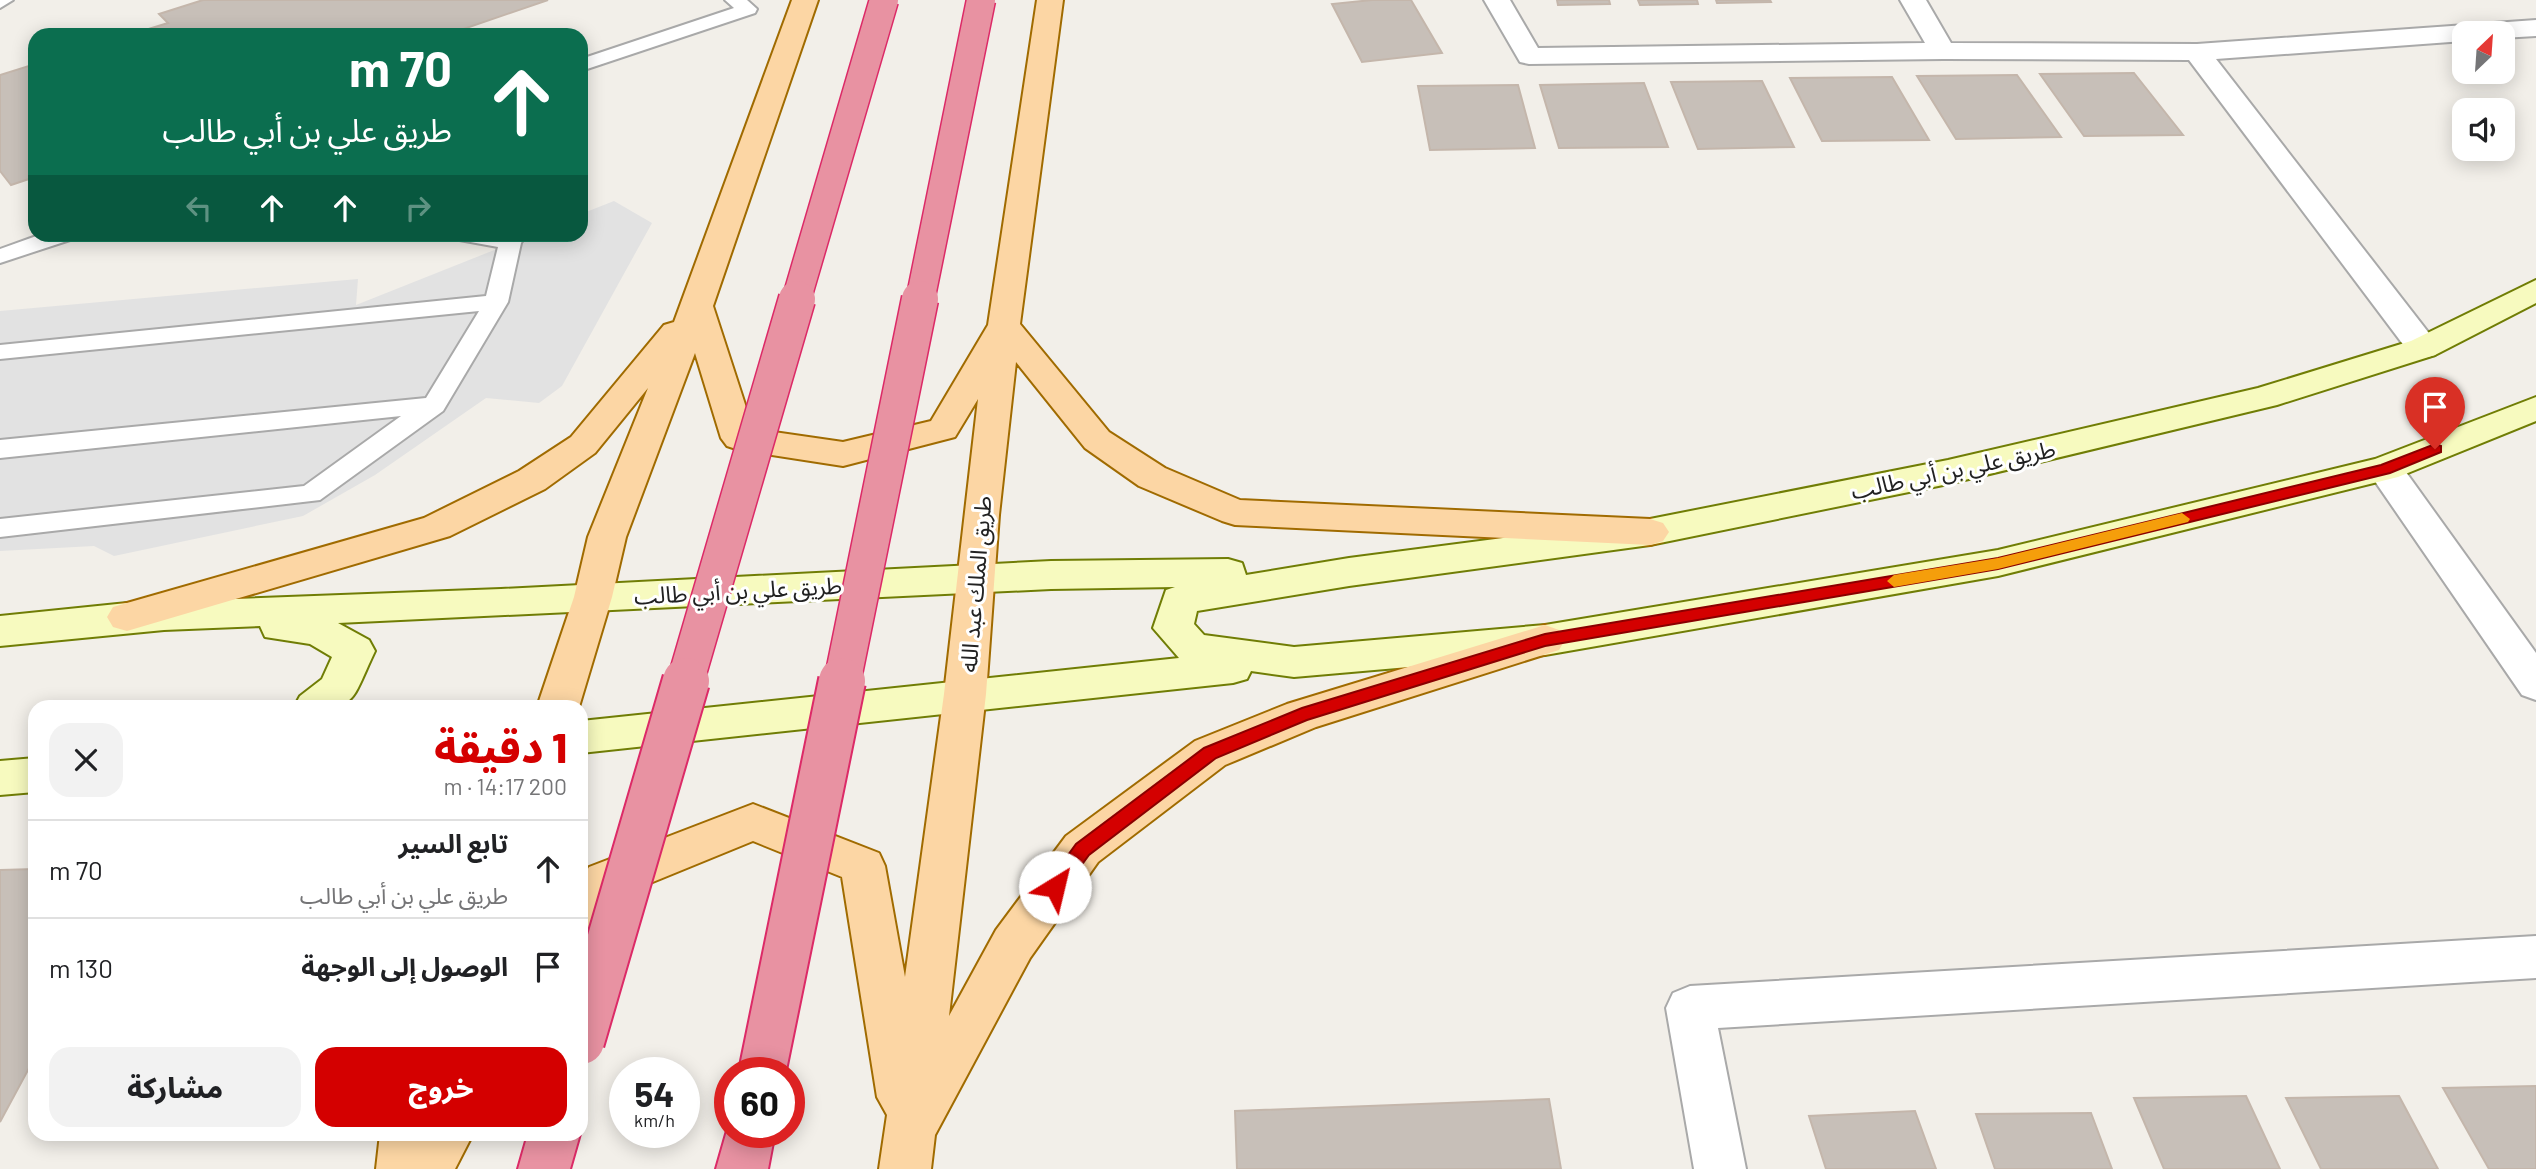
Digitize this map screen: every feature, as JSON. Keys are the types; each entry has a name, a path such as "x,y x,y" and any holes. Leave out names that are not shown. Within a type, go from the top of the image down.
{"highway":[{"path":"588,1017 884,0"},
{"path":"765,1057 981,0"},
{"path":"544,1169 552,1141"},
{"path":"742,1169 747,1148"}],"main road":[{"path":"560,700 593,597 607,537 697,306 805,0"},
{"name":"طريق الملك عبد الله","path":"907,1153 965,694 974,579 1004,325 1050,0"},
{"name":"طريق علي بن أبي طالب","path":"1294,662 1193,649 1173,628 1180,600 1349,572 1650,532 1948,472 2265,397 2423,348 2536,290"},
{"path":"697,306 739,438 843,454 943,429 1004,325 1097,440 1152,477 1235,512 1650,532"},
{"path":"127,617 437,527 532,480 583,445 697,306"},
{"name":"طريق علي بن أبي طالب","path":"588,736 965,694 1545,640 1998,563 2385,469 2536,408"},
{"name":"طريق علي بن أبي طالب","path":"0,631 127,617 501,603 1051,575 1349,572"},
{"name":"طريق علي بن أبي طالب","path":"127,617 317,630 355,652 337,689 323,700"},
{"path":"907,1153 1013,944 1082,849 1210,753 1302,715 1545,640"},
{"path":"0,778 28,776"},
{"path":"588,908 605,881 753,822 863,866 907,1153"},
{"path":"402,1169 405,1141"},
{"path":"411,1169 419,1141"},
{"path":"426,1169 443,1141"}],"street":[{"path":"1497,0 1529,56 1943,51 2197,52 2536,28"},
{"path":"1913,0 1943,51"},
{"path":"2197,52 2423,348"},
{"path":"2385,469 2536,684"},
{"path":"1720,1169 1690,1008 2536,957"}],"lane":[{"path":"588,63 748,9 734,0"},
{"path":"0,256 41,242"},
{"path":"0,528 311,494 434,405 496,302 512,242"},
{"path":"0,352 496,302"},
{"path":"0,449 434,405"}],"shaded area":[{"path":"614,201 652,223 562,386 539,403 486,398 375,475 303,516 114,556 94,546 0,551 0,311 358,279 356,305 514,242 588,242 588,211"}],"building":[{"path":"203,0 548,0 466,28 152,28 168,23 159,14"},
{"path":"1411,0 1442,53 1362,62 1332,4"},
{"path":"1557,0 1609,0 1610,4 1558,5"},
{"path":"1638,0 1697,0 1698,4 1640,5"},
{"path":"1716,0 1770,0 1771,2 1717,3"},
{"path":"28,66 28,179 11,185 0,171 0,75"},
{"path":"2134,73 2183,135 2084,136 2040,74"},
{"path":"2017,75 2061,137 1956,139 1917,76"},
{"path":"1892,77 1929,140 1822,141 1790,78"},
{"path":"1762,81 1794,147 1698,149 1671,82"},
{"path":"1644,83 1668,147 1559,148 1540,85"},
{"path":"1518,85 1535,148 1430,150 1418,86"},
{"path":"28,869 28,1070 0,1122 0,870"},
{"path":"2536,1086 2536,1169 2489,1169 2443,1088"},
{"path":"2246,1096 2280,1169 2164,1169 2134,1098"},
{"path":"2399,1096 2438,1169 2321,1169 2286,1098"},
{"path":"1549,1099 1561,1169 1237,1169 1235,1111"},
{"path":"1915,1111 1936,1169 1826,1169 1809,1116"},
{"path":"2091,1113 2112,1169 1995,1169 1976,1114"}],"slow traffic":[{"path":"1894,581 1998,563 2182,519"}],"route":[{"path":"1055,887 1082,849 1210,753 1302,715 1545,640 1998,563 2385,469 2435,449"}]}
